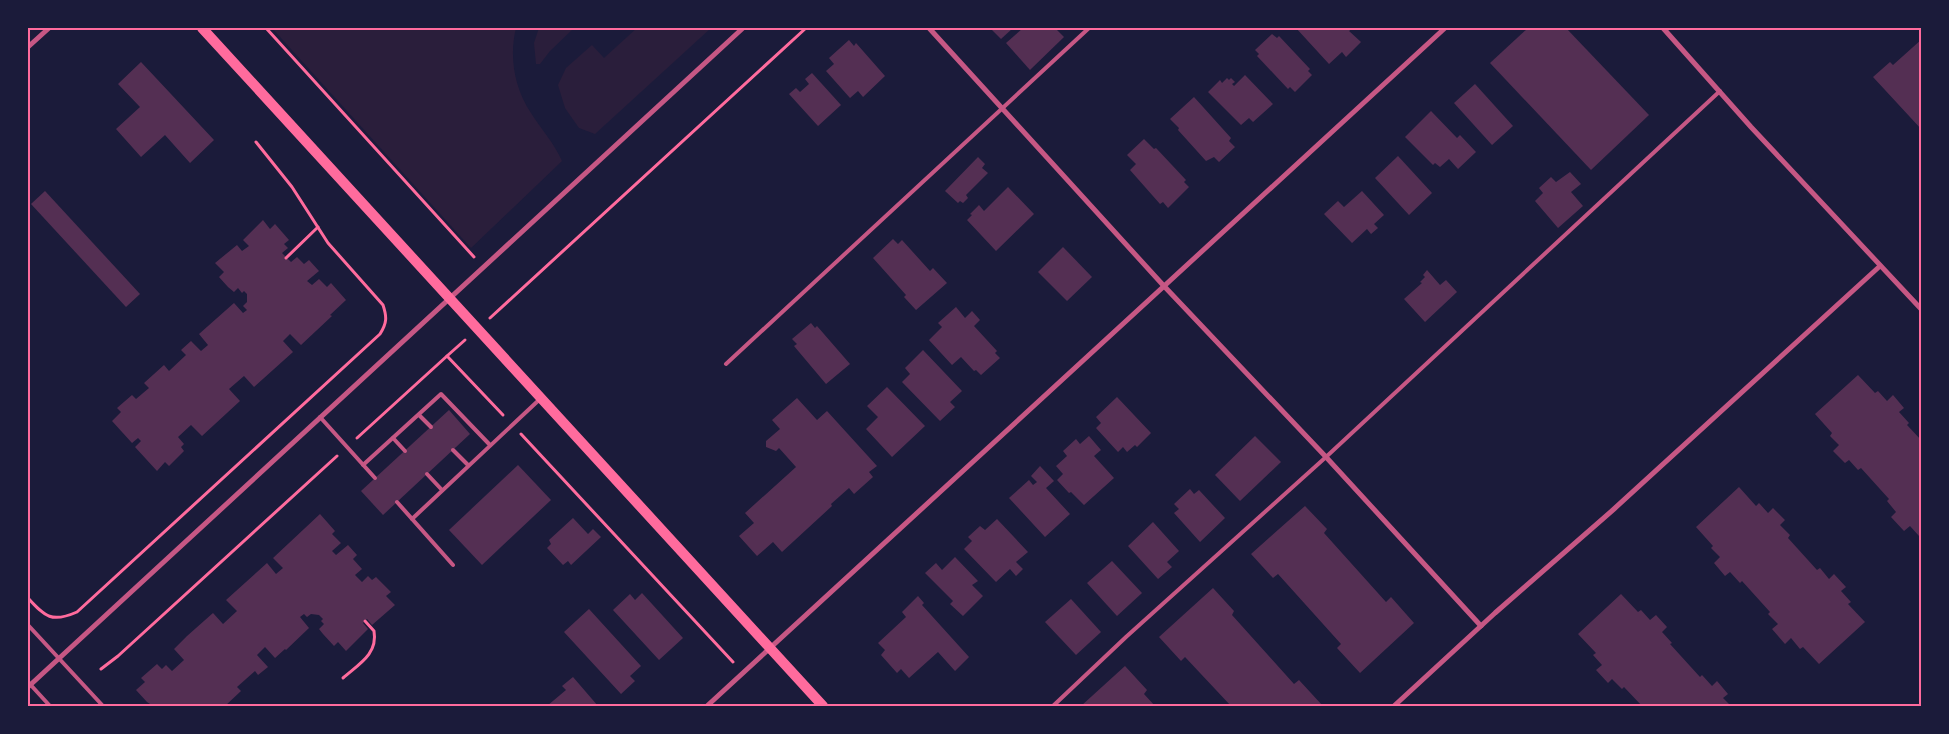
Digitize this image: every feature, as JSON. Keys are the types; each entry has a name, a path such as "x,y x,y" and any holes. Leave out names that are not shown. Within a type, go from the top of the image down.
{"main road":[{"path":"202,28 823,706"}],"street":[{"path":"28,47 48,28"},
{"path":"28,685 743,28"},
{"path":"929,28 1164,285 1326,457 1481,626"},
{"path":"707,706 1445,28"},
{"path":"1663,28 1751,127 1922,310"},
{"path":"1394,706 1481,626 1614,509 1880,266"}],"lane":[{"path":"726,364 1089,28"},
{"path":"1053,706 1126,637 1326,457 1720,91"},
{"path":"363,465 441,394 490,444"},
{"path":"412,519 541,398"},
{"path":"419,415 431,427"},
{"path":"320,417 375,478"},
{"path":"393,438 405,451"},
{"path":"453,450 468,465"},
{"path":"427,474 442,490"},
{"path":"397,502 453,565"},
{"path":"28,625 103,706"},
{"path":"28,685 50,706"}],"path":[{"path":"266,28 483,266"},
{"path":"447,356 806,28"},
{"path":"28,598 40,612 51,618 63,618 77,612 380,334 385,325 386,315 383,304 328,242 292,187 256,142"},
{"path":"286,258 318,227"},
{"path":"344,678 369,654 374,646 374,631 365,621"}],"shaded area":[{"path":"272,28 516,28 513,61 520,93 562,161 471,248"},
{"path":"539,28 574,28 550,51 540,64 536,64 534,43"},
{"path":"637,28 711,28 595,134 579,128 565,108 558,85 566,68 592,45 604,58"}],"building":[{"path":"990,28 1013,28 1001,39"},
{"path":"1023,28 1055,28 1064,37 1030,70 1006,43"},
{"path":"1296,28 1353,28 1349,31 1361,42 1346,57 1342,52 1329,64"},
{"path":"1528,28 1566,28 1649,115 1591,170 1490,63"},
{"path":"1272,34 1277,38 1279,36 1310,69 1308,71 1312,75 1295,92 1290,87 1288,89 1257,56 1259,54 1255,50"},
{"path":"1922,39 1922,130 1873,77 1890,62 1893,65"},
{"path":"849,40 854,46 856,43 885,76 863,97 858,91 850,98 826,71 834,64 829,58"},
{"path":"141,62 214,140 190,163 165,135 141,157 116,129 140,107 118,84"},
{"path":"812,73 841,105 818,126 789,94 796,88 800,92 809,84 805,79"},
{"path":"1245,75 1273,104 1253,122 1249,118 1241,125 1208,92 1220,80 1222,83 1227,78 1229,80 1231,78 1235,82 1232,84 1234,86"},
{"path":"1475,84 1513,126 1492,145 1454,103"},
{"path":"1194,97 1231,138 1229,141 1235,147 1219,162 1214,157 1206,161 1170,119"},
{"path":"1431,111 1457,138 1460,135 1476,152 1458,169 1449,159 1440,167 1435,163 1433,165 1405,137"},
{"path":"1144,139 1154,149 1156,148 1186,180 1184,182 1189,187 1168,208 1163,202 1160,204 1130,170 1136,164 1127,155"},
{"path":"1398,156 1432,193 1409,215 1375,178"},
{"path":"978,157 985,164 982,168 988,173 966,195 968,198 963,203 960,201 958,203 945,191"},
{"path":"1570,172 1581,184 1571,192 1583,206 1558,228 1535,201 1543,193 1539,188 1551,177 1556,182"},
{"path":"1008,187 1034,214 996,251 967,220 979,205 984,211"},
{"path":"45,191 140,294 126,307 31,204"},
{"path":"1362,191 1384,215 1374,224 1378,228 1371,234 1367,229 1352,243 1324,214 1338,201 1344,207"},
{"path":"263,220 270,229 275,224 289,240 284,244 288,248 282,253 291,262 297,257 304,264 309,260 319,271 307,281 312,285 319,279 327,287 331,283 346,300 301,345 290,334 283,341 293,352 254,387 244,376 229,389 240,401 202,436 191,425 178,437 184,444 181,447 184,451 169,466 165,462 157,471 135,447 141,441 138,438 132,443 112,421 121,412 117,408 132,395 136,399 149,388 144,383 164,365 169,371 186,355 181,350 191,341 201,351 208,345 199,334 234,303 243,313 247,310 243,306 247,302 247,294 244,291 242,293 238,288 234,292 228,287 219,277 224,272 215,263 237,245 242,251 249,246 243,240"},
{"path":"893,239 898,244 902,240 930,271 933,268 947,283 916,310 904,297 906,295 873,258"},
{"path":"1063,247 1092,277 1067,301 1038,272"},
{"path":"1427,270 1440,285 1446,280 1457,292 1425,322 1404,299 1422,283 1420,282 1425,277 1423,275"},
{"path":"956,307 965,318 972,311 980,320 974,326 997,351 995,353 1000,358 981,375 976,370 974,371 961,357 952,365 929,340 942,327 938,323"},
{"path":"811,323 815,328 817,326 850,364 826,384 794,346 797,344 792,339"},
{"path":"923,350 962,391 950,402 955,407 940,421 902,382 910,374 905,368"},
{"path":"1858,375 1875,393 1878,391 1887,401 1893,395 1904,408 1899,412 1909,423 1907,425 1922,441 1922,534 1919,536 1910,526 1904,531 1891,517 1896,512 1887,501 1889,499 1861,468 1858,470 1849,460 1845,463 1833,451 1839,445 1830,436 1832,433 1815,414"},
{"path":"887,387 925,426 892,457 866,429 878,417 867,406"},
{"path":"1117,397 1151,433 1137,447 1135,445 1127,452 1123,447 1118,452 1096,428 1101,423 1096,417"},
{"path":"797,398 817,420 827,411 877,466 869,472 873,477 854,494 849,488 782,552 773,542 757,556 739,536 754,523 745,513 796,467 779,448 776,451 766,447 766,441 780,429 772,420"},
{"path":"449,410 470,434 383,515 361,491"},
{"path":"1089,436 1101,450 1094,456 1114,478 1084,505 1057,480 1063,474 1056,466 1067,456 1063,451 1076,439 1080,444"},
{"path":"1255,436 1281,462 1240,501 1215,475"},
{"path":"518,465 551,500 482,565 449,530"},
{"path":"1040,466 1054,481 1046,488 1070,514 1045,537 1009,498 1029,480 1033,485 1037,482 1031,476"},
{"path":"1739,487 1756,506 1759,503 1768,513 1773,508 1785,520 1780,525 1790,535 1788,538 1817,570 1820,568 1829,579 1834,574 1846,587 1841,591 1851,602 1848,604 1865,622 1819,664 1803,647 1800,649 1791,638 1785,644 1772,629 1778,624 1768,614 1770,612 1742,581 1740,583 1730,572 1725,576 1714,563 1720,557 1696,527"},
{"path":"1190,489 1194,494 1199,490 1225,518 1200,542 1174,513 1179,509 1174,504"},
{"path":"1305,506 1327,529 1324,533 1386,602 1391,597 1414,623 1360,673 1337,648 1341,644 1278,574 1273,578 1251,554"},
{"path":"320,514 335,531 332,534 341,543 332,551 336,555 348,545 357,555 353,559 362,569 355,575 362,582 368,576 372,580 376,577 391,592 386,596 395,605 372,625 367,619 363,623 368,629 346,651 338,642 334,646 319,629 324,624 321,621 323,619 319,615 311,614 307,617 304,614 300,617 309,628 275,658 265,647 257,655 268,667 258,675 255,671 237,687 241,691 225,706 217,704 215,706 153,706 147,702 136,690 145,682 141,678 157,664 162,669 166,665 172,671 184,660 174,649 213,613 223,624 237,611 226,600 267,563 276,574 283,568 273,558"},
{"path":"573,518 588,534 593,529 601,537 571,565 568,561 563,565 547,548 551,544 549,540"},
{"path":"997,519 1028,552 1016,562 1023,569 1016,576 1010,569 996,582 964,549 972,541 968,537 980,526 985,530"},
{"path":"1153,522 1179,551 1167,562 1172,567 1158,579 1128,546"},
{"path":"955,557 978,581 972,585 983,596 963,616 950,604 953,601 925,573 936,563 942,570"},
{"path":"1112,561 1142,593 1117,616 1087,583"},
{"path":"1213,588 1234,611 1232,615 1294,684 1299,680 1322,705 1231,706 1185,657 1181,661 1159,637"},
{"path":"642,593 683,638 659,660 613,610 630,594 635,600"},
{"path":"1621,594 1638,612 1641,610 1650,620 1656,615 1667,627 1662,632 1672,643 1670,644 1700,677 1702,675 1712,686 1717,681 1728,694 1723,698 1731,706 1642,706 1624,687 1622,689 1612,679 1608,683 1596,670 1602,665 1593,655 1596,653 1578,634"},
{"path":"918,596 924,603 922,605 969,657 955,671 938,652 909,678 901,669 897,673 881,655 885,650 878,643 906,617 902,612"},
{"path":"1071,599 1101,632 1076,655 1045,622"},
{"path":"589,609 641,666 630,676 635,681 621,694 564,632"},
{"path":"1125,666 1147,690 1144,694 1155,706 1081,706"},
{"path":"573,677 598,706 547,706 566,690 562,686"}]}
